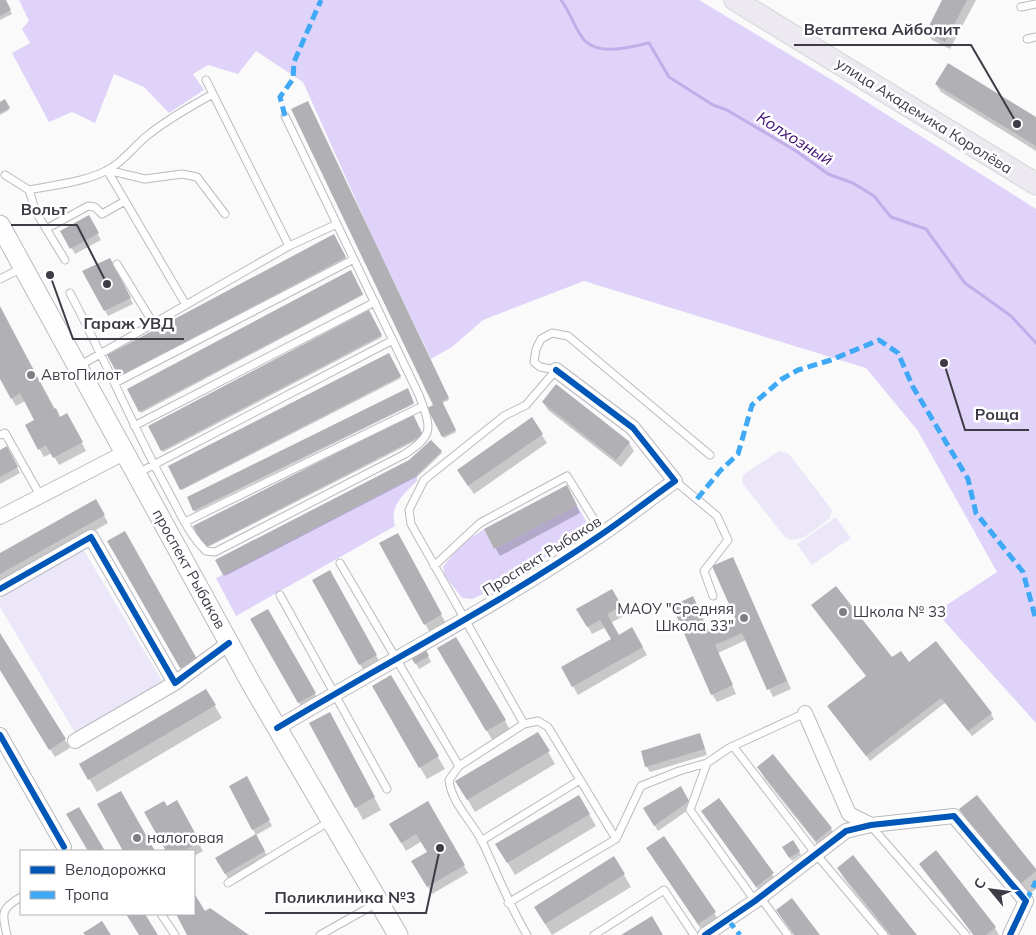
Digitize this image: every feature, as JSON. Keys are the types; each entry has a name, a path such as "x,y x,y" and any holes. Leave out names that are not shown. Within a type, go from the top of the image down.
{"main road":[{"name":"улица Академика Королёва","path":"735,0 1036,184"},
{"name":"проспект Рыбаков","path":"0,225 229,643 330,821 398,935"}],"street":[{"path":"556,370 633,428 675,480"},
{"path":"0,517 124,453"},
{"name":"Проспект Рыбаков","path":"277,728 395,658 464,620 603,534 675,480"},
{"path":"0,589 91,536 175,683"},
{"path":"75,741 175,683 229,643"},
{"path":"805,714 849,814 871,826"},
{"path":"0,735 65,849"},
{"path":"705,935 757,899 846,831 871,826 954,816 1026,901 1010,935"}],"lane":[{"path":"1021,7 1036,4"},
{"path":"1027,39 1036,37"},
{"path":"206,80 289,246"},
{"path":"29,190 91,176 107,170 133,150 147,136 182,111 213,94"},
{"path":"70,293 102,353 134,426 185,522 204,549 215,552 419,445 428,434 423,406 376,302 285,116"},
{"path":"107,170 186,305"},
{"path":"107,170 145,180 182,174 197,177 225,214"},
{"path":"5,174 29,190 32,204 65,260"},
{"path":"46,229 88,206 96,207 102,214 125,201"},
{"path":"78,366 289,246 337,224"},
{"path":"115,383 354,259"},
{"path":"116,264 153,323"},
{"path":"0,279 23,268"},
{"path":"134,426 376,302"},
{"path":"524,724 464,620 409,518 409,510 424,480 504,416 526,405 556,370 540,367 534,362 536,349 541,339 556,333 568,336 710,455"},
{"path":"137,474 393,340"},
{"path":"185,522 423,406"},
{"path":"0,435 5,433 41,496"},
{"path":"434,566 480,523 567,476 603,534"},
{"path":"675,480 717,516 728,540 704,571 713,596"},
{"path":"340,563 459,766"},
{"path":"280,595 387,789"},
{"path":"508,903 616,839 641,786 679,771 707,763 733,746 805,714"},
{"path":"527,935 508,903 481,840 449,784 451,776 459,766 524,724 538,722 548,727 616,839"},
{"path":"733,746 816,854 884,935"},
{"path":"707,763 690,810 757,899 788,935"},
{"path":"481,840 580,780"},
{"path":"228,883 330,821"},
{"path":"871,826 966,935"},
{"path":"594,935 664,890 694,935"},
{"path":"7,935 3,915 5,909 20,898"},
{"path":"320,935 379,901"},
{"path":"162,915 175,935"}],"shaded area":[{"path":"19,0 699,0 832,80 1036,209 1036,723 936,612 997,572 918,431 866,368 584,281 483,320 452,347 431,359 372,236 303,82 256,51 238,74 208,65 193,74 204,90 169,113 144,87 114,74 95,123 72,112 49,122 12,53 30,43 22,29 29,21"},
{"path":"779,451 789,454 832,510 830,518 809,534 797,539 785,537 742,483 743,475"},
{"path":"417,475 417,481 403,495 396,506 394,512 395,526 236,616 216,578"},
{"path":"577,505 590,528 588,532 481,595 472,599 462,598 445,576 443,567 451,556 484,529 494,549"},
{"path":"836,517 851,538 812,565 797,544"},
{"path":"83,549 164,684 77,736 0,607 0,598"}],"building":[{"path":"0,0 6,0 11,10 0,16"},
{"path":"942,0 967,0 945,42 926,32"},
{"path":"948,63 1036,117 1036,146 935,84"},
{"path":"5,99 10,108 0,113 0,102"},
{"path":"308,101 449,398 442,401 456,430 442,437 427,408 433,405 291,109"},
{"path":"89,215 99,233 70,249 60,231"},
{"path":"334,234 346,257 119,377 107,355"},
{"path":"110,258 131,298 104,311 82,271"},
{"path":"351,270 363,294 139,412 127,389"},
{"path":"0,306 54,409 56,408 60,417 67,413 83,442 53,458 46,445 38,450 25,425 34,420 20,393 11,399 0,379"},
{"path":"369,310 382,335 161,451 148,426"},
{"path":"389,353 401,376 180,490 168,466"},
{"path":"556,384 630,442 616,460 542,402"},
{"path":"408,388 414,403 193,511 187,497"},
{"path":"413,414 423,435 204,548 193,526"},
{"path":"532,417 543,434 468,486 457,470"},
{"path":"431,440 442,451 417,475 223,575 215,560 409,460"},
{"path":"7,446 18,467 0,477 0,450"},
{"path":"567,485 577,505 494,549 484,529"},
{"path":"96,499 105,515 0,574 0,553"},
{"path":"125,531 197,659 180,668 107,541"},
{"path":"398,533 442,614 424,625 379,543"},
{"path":"733,557 787,681 767,690 742,633 715,645 733,685 711,695 672,606 693,596 709,632 736,620 712,566"},
{"path":"330,570 377,655 359,665 312,580"},
{"path":"836,586 892,657 901,651 909,662 936,641 992,713 968,731 941,698 866,756 827,706 866,676 811,605"},
{"path":"612,589 622,606 607,614 619,635 632,627 643,647 572,687 561,667 611,639 600,620 587,627 576,609"},
{"path":"268,609 316,693 298,703 250,619"},
{"path":"0,633 66,739 49,750 0,670"},
{"path":"456,637 506,720 486,731 437,648"},
{"path":"424,646 429,656 415,664 409,654"},
{"path":"391,675 439,756 419,768 372,686"},
{"path":"206,689 216,705 88,780 79,764"},
{"path":"330,712 375,797 355,808 309,723"},
{"path":"538,732 550,751 467,800 455,781"},
{"path":"700,733 705,749 645,767 641,751"},
{"path":"773,754 832,828 816,841 757,767"},
{"path":"247,776 270,820 252,830 229,786"},
{"path":"681,786 689,801 654,826 643,808"},
{"path":"121,791 154,850 122,850 97,804"},
{"path":"579,795 590,814 507,863 495,844"},
{"path":"977,795 1036,869 1019,885 959,809"},
{"path":"719,798 774,873 756,887 701,811"},
{"path":"177,800 200,842 185,850 165,850 144,812 164,801 167,806"},
{"path":"428,801 465,865 427,887 411,861 427,852 416,834 401,843 389,824"},
{"path":"79,807 104,850 87,850 66,814"},
{"path":"256,834 265,851 225,874 215,858"},
{"path":"664,836 716,912 698,924 646,848"},
{"path":"793,840 800,851 789,858 782,847"},
{"path":"936,850 996,927 986,935 974,935 919,864"},
{"path":"853,855 917,935 891,935 837,868"},
{"path":"614,856 625,874 545,924 534,907"},
{"path":"195,895 205,911 210,908 249,935 187,935 177,915 195,915"},
{"path":"792,898 820,935 794,935 776,910"},
{"path":"127,915 146,915 158,935 139,935"},
{"path":"652,916 663,935 621,935"},
{"path":"102,921 111,935 85,935 83,933"}],"waterway":[{"name":"Колхозный","path":"561,0 582,37 592,46 616,49 649,43 669,77 713,105 727,110 796,151 828,174 853,183 874,196 891,217 926,229 965,283 1011,316 1036,343"}],"marked path":[{"path":"285,116 280,97 293,79 294,62 321,0"},
{"path":"697,499 720,471 738,454 752,405 782,379 798,370 831,360 879,340 898,353 913,387 968,479 976,513 1023,572 1036,620"},
{"path":"1026,901 1036,881"},
{"path":"728,920 740,935"}],"cycle path":[{"path":"277,728 523,585 602,534 675,481 633,428 556,370"},
{"path":"0,589 91,537 175,683 229,643"},
{"path":"0,735 64,847"},
{"path":"705,935 755,901 846,831 871,825 954,816 1026,901 1010,935"}],"place":[{"name":"Ветаптека Айболит","path":"1017,124"},
{"name":"Гараж УВД","path":"50,275"},
{"name":"Вольт","path":"107,284"},
{"name":"Роща","path":"944,363"},
{"name":"АвтоПилот","path":"31,375"},
{"name":"Школа № 33","path":"843,612"},
{"name":"МАОУ \"Средняя Школа 33\"","path":"744,618"},
{"name":"налоговая","path":"137,838"},
{"name":"Поликлиника №3","path":"440,848"}]}
